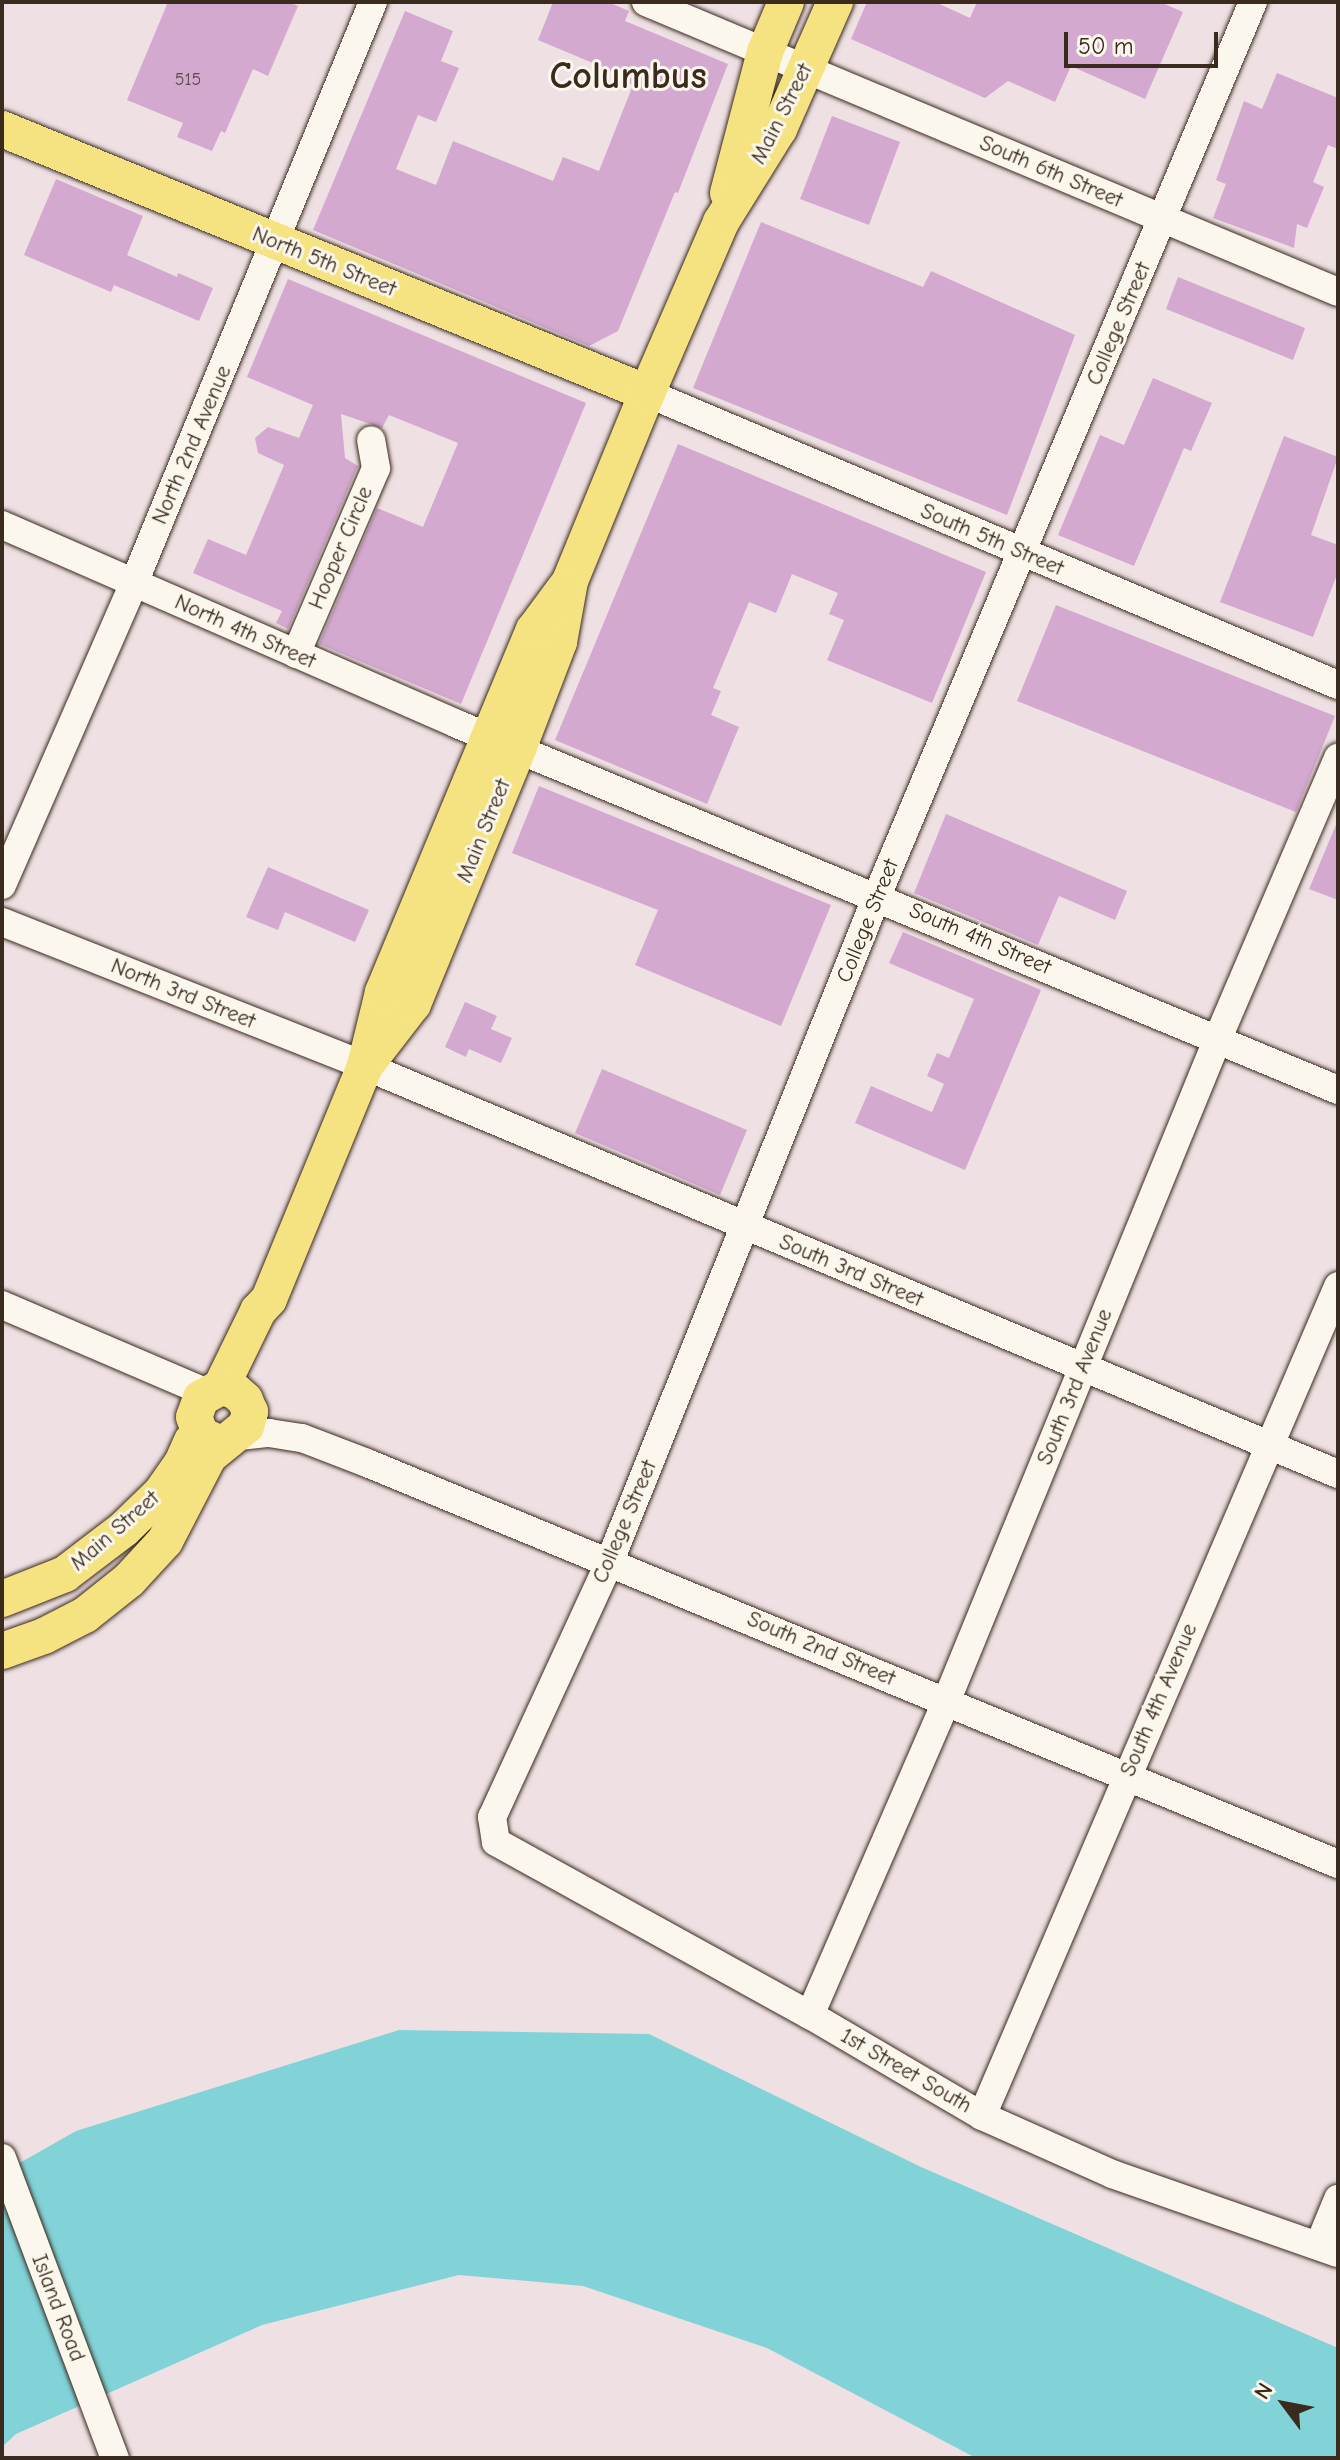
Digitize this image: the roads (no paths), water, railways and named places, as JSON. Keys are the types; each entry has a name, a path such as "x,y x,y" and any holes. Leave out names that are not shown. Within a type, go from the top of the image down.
{"main road":[{"name":"Main Street","path":"721,222 765,52 786,2"},
{"name":"Main Street","path":"2,1651 44,1636 85,1615 129,1580 165,1541 209,1456 222,1414 270,1316 269,1299 365,1066 413,1004 503,743 559,642 570,581 647,393 721,222 779,129 835,2"},
{"name":"North 5th Street","path":"2,129 647,393"},
{"name":"Main Street","path":"2,1599 65,1574 124,1529 161,1493 222,1414"}],"street":[{"name":"North 2nd Avenue","path":"2,885 134,583 373,2"},
{"name":"South 6th Street","path":"646,2 1338,292"},
{"name":"College Street","path":"496,1842 492,1817 610,1561 877,896 1019,552 1164,219 1253,2"},
{"name":"South 5th Street","path":"647,393 1338,685"},
{"name":"Hooper Circle","path":"296,654 376,468 371,440"},
{"name":"North 4th Street","path":"2,525 503,743"},
{"name":"South 4th Street","path":"503,743 1338,1090"},
{"name":"South 3rd Avenue","path":"810,2015 946,1702 1218,1038 1338,758"},
{"name":"North 3rd Street","path":"2,922 365,1066"},
{"name":"South 3rd Street","path":"365,1066 1338,1474"},
{"name":"South 4th Avenue","path":"982,2116 1338,1286"},
{"path":"2,1305 154,1372 222,1414"},
{"name":"South 2nd Street","path":"222,1414 269,1433 302,1438 610,1561 1338,1864"},
{"name":"1st Street South","path":"496,1842 810,2015 982,2116 1112,2174 1329,2249"},
{"name":"Island Road","path":"2,2158 115,2458"},
{"path":"1329,2249 1338,2199"}],"water":[{"path":"399,2030 649,2034 921,2167 1338,2348 1338,2458 976,2458 767,2348 583,2286 459,2275 262,2325 16,2434 2,2447 2,2173 76,2131"}],"district":[{"name":"Columbus","path":"628,77"}]}
